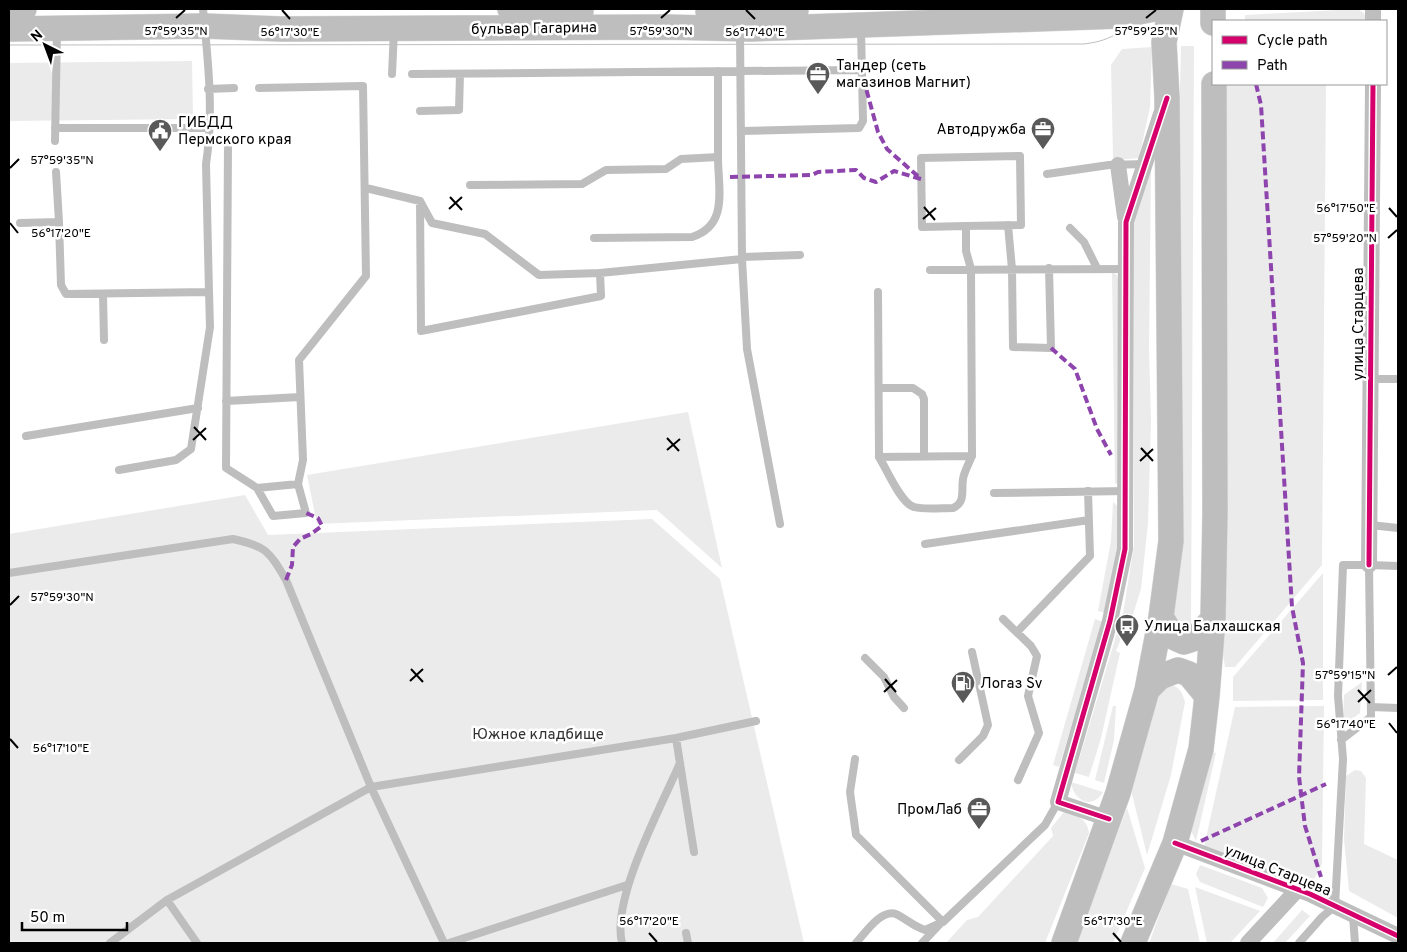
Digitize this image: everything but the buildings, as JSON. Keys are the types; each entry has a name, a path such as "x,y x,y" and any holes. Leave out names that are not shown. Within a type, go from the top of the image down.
{"main road":[{"path":"9,9 24,9"},
{"name":"бульвар Гагарина","path":"510,9 742,20"},
{"name":"бульвар Гагарина","path":"9,29 58,18 204,18 394,29 856,16 1119,16 1154,9"},
{"path":"1064,943 1109,819 1147,690 1161,617 1171,541 1167,98 1164,42 1170,9"},
{"name":"бульвар Гагарина","path":"1119,16 1149,25 1164,42"},
{"path":"1133,943 1175,843 1201,749 1207,696 1213,619 1214,85"},
{"path":"1161,617 1173,637 1184,642 1196,638 1213,619"},
{"path":"1147,690 1160,677 1178,670 1189,674 1207,696"}],"street":[{"name":"улица Старцева","path":"1368,565 1370,526 1372,85"},
{"path":"1126,222 1167,98"},
{"path":"1109,819 1058,802 1110,621 1125,549 1127,491 1127,269 1126,222 1118,164"},
{"name":"улица Старцева","path":"1175,843 1298,889 1398,936"},
{"path":"1248,943 1298,889"}],"lane":[{"path":"741,131 859,128 863,121 856,16"},
{"path":"55,142 58,18"},
{"path":"120,470 176,460 184,456 191,449 194,441 210,327 206,164 209,128 204,18"},
{"path":"742,20 740,71 742,258 747,349 780,524"},
{"path":"392,74 394,29"},
{"path":"412,74 861,70"},
{"path":"594,238 692,237 705,233 715,224 718,213 718,71"},
{"path":"420,111 459,110 460,74"},
{"path":"228,144 226,468 257,488 273,516 306,513 298,484 303,460 299,360 366,276 363,86 259,88"},
{"path":"208,88 234,88"},
{"path":"55,128 209,128"},
{"path":"1020,156 1021,225 966,226 922,227 921,158 1020,156"},
{"path":"470,186 582,184 606,170 666,169 681,159 718,157"},
{"path":"1047,174 1118,164 1145,164"},
{"path":"56,172 62,290 72,295 209,292"},
{"path":"366,188 420,201 432,223 485,234 539,274 600,272 742,258 800,256"},
{"path":"420,201 421,331 601,296 600,272"},
{"path":"20,222 59,222"},
{"path":"1008,225 1012,269 1013,347 1051,348 1049,268"},
{"path":"878,292 879,456 907,504 926,508 953,508 961,502 963,479 972,456 971,269 966,252 966,226"},
{"path":"1070,228 1084,242 1097,268"},
{"path":"930,270 1127,269"},
{"path":"103,295 104,340"},
{"path":"1370,379 1398,379"},
{"path":"879,388 913,388 922,394 924,456"},
{"path":"226,402 300,397"},
{"path":"26,436 198,408"},
{"path":"879,456 972,456"},
{"path":"257,488 298,484"},
{"path":"1017,632 1090,556 1088,491"},
{"path":"994,493 1127,491"},
{"path":"925,544 1089,520"},
{"path":"1370,526 1398,528"},
{"path":"9,573 233,539 251,543 267,551 286,580 371,787 444,943"},
{"path":"1299,943 1322,917 1335,906 1343,760 1338,696 1343,565 1398,566"},
{"path":"1341,740 1370,717 1368,565"},
{"path":"1003,619 1031,646 1037,656 1028,696 1039,733 1018,780"},
{"path":"960,760 983,736 988,725 972,652"},
{"path":"864,658 884,677 894,697 904,708"},
{"path":"1371,707 1398,708"},
{"path":"110,943 167,900 371,787 676,738 756,721"},
{"path":"676,738 694,852"},
{"path":"855,759 850,792 856,835 942,922"},
{"path":"622,943 619,930 627,885 680,763"},
{"path":"925,942 942,922 1045,825 1058,802"},
{"path":"449,943 627,885"},
{"path":"167,900 197,943"},
{"path":"856,943 881,916 891,912 898,914 911,925 925,930 942,922"},
{"path":"1353,916 1355,943"},
{"path":"686,933 688,943"}],"green space":[{"path":"1357,9 1364,13 1367,20 1245,20 1245,15"},
{"path":"1181,46 1194,46 1191,627 1185,631 1168,623"},
{"path":"1152,47 1150,107 1139,158 1115,160 1113,157 1111,65 1122,49"},
{"path":"192,61 193,119 9,121 9,63"},
{"path":"1223,85 1326,85 1322,565 1235,667 1225,667 1218,625"},
{"path":"1151,169 1149,348 1151,422 1148,523 1141,589 1130,624 1122,620 1134,545 1134,224"},
{"path":"1112,272 1117,275 1118,279 1118,483 1115,484"},
{"path":"688,412 722,568 657,510 317,524 307,475"},
{"name":"Южное кладбище","path":"245,495 268,535 652,519 720,579 804,943 9,943 9,534"},
{"path":"1113,502 1120,508 1115,561 1106,613 1098,611 1111,541"},
{"path":"1323,573 1323,700 1233,701 1233,677"},
{"path":"1095,619 1103,622 1059,767 1053,765"},
{"path":"1119,626 1124,631 1116,651 1120,653 1101,738 1089,777 1075,773"},
{"path":"1362,682 1360,713 1343,726 1344,695"},
{"path":"1167,684 1179,690 1185,702 1171,775 1147,855 1131,790 1155,695"},
{"path":"1113,706 1116,706 1114,740 1104,783 1095,780"},
{"path":"1324,706 1322,864 1309,889 1204,847 1235,707"},
{"path":"1213,752 1216,753 1196,841 1189,827 1197,793"},
{"path":"1355,770 1361,771 1366,778 1364,844 1398,860 1398,918 1349,891 1344,839 1346,776"},
{"path":"1071,782 1103,792 1094,801 1084,801 1075,794"},
{"path":"1127,808 1145,868 1113,943 1076,943"},
{"path":"1064,812 1077,816 1084,821 1089,833 1045,943 946,943 967,920 978,917 1053,836 1051,828"},
{"path":"1200,865 1262,888 1268,898 1263,907 1200,882 1196,874"},
{"path":"1171,884 1188,889 1200,943 1149,943"},
{"path":"1195,887 1260,911 1230,943 1207,943"},
{"path":"1302,910 1310,916 1285,943 1273,943"}],"tram line":[{"path":"9,45 1083,44 1100,41 1115,35 1127,24 1135,9"}],"marked path":[{"path":"730,177 812,175 818,172 856,170 864,178 876,182 894,171 921,179 887,149 878,132 864,81"},
{"path":"1256,85 1261,105 1292,607 1303,663 1299,777 1305,826 1321,877"},
{"path":"1051,348 1075,369 1097,429 1111,455"},
{"path":"286,580 292,565 293,547 300,539 322,526 318,518 306,513"},
{"path":"1201,841 1326,784"}],"cycle path":[{"path":"1369,565 1373,85"},
{"path":"1109,819 1058,802 1110,621 1125,549 1126,222 1167,98"},
{"path":"1175,843 1310,894 1398,936"}],"place":[{"name":"Тандер (сеть магазинов Магнит)","path":"818,95"},
{"name":"Автодружба","path":"1043,150"},
{"name":"ГИБДД Пермского края","path":"160,152"},
{"name":"Улица Балхашская","path":"1127,647"},
{"name":"Логаз Sv","path":"963,704"},
{"name":"ПромЛаб","path":"979,830"}]}
